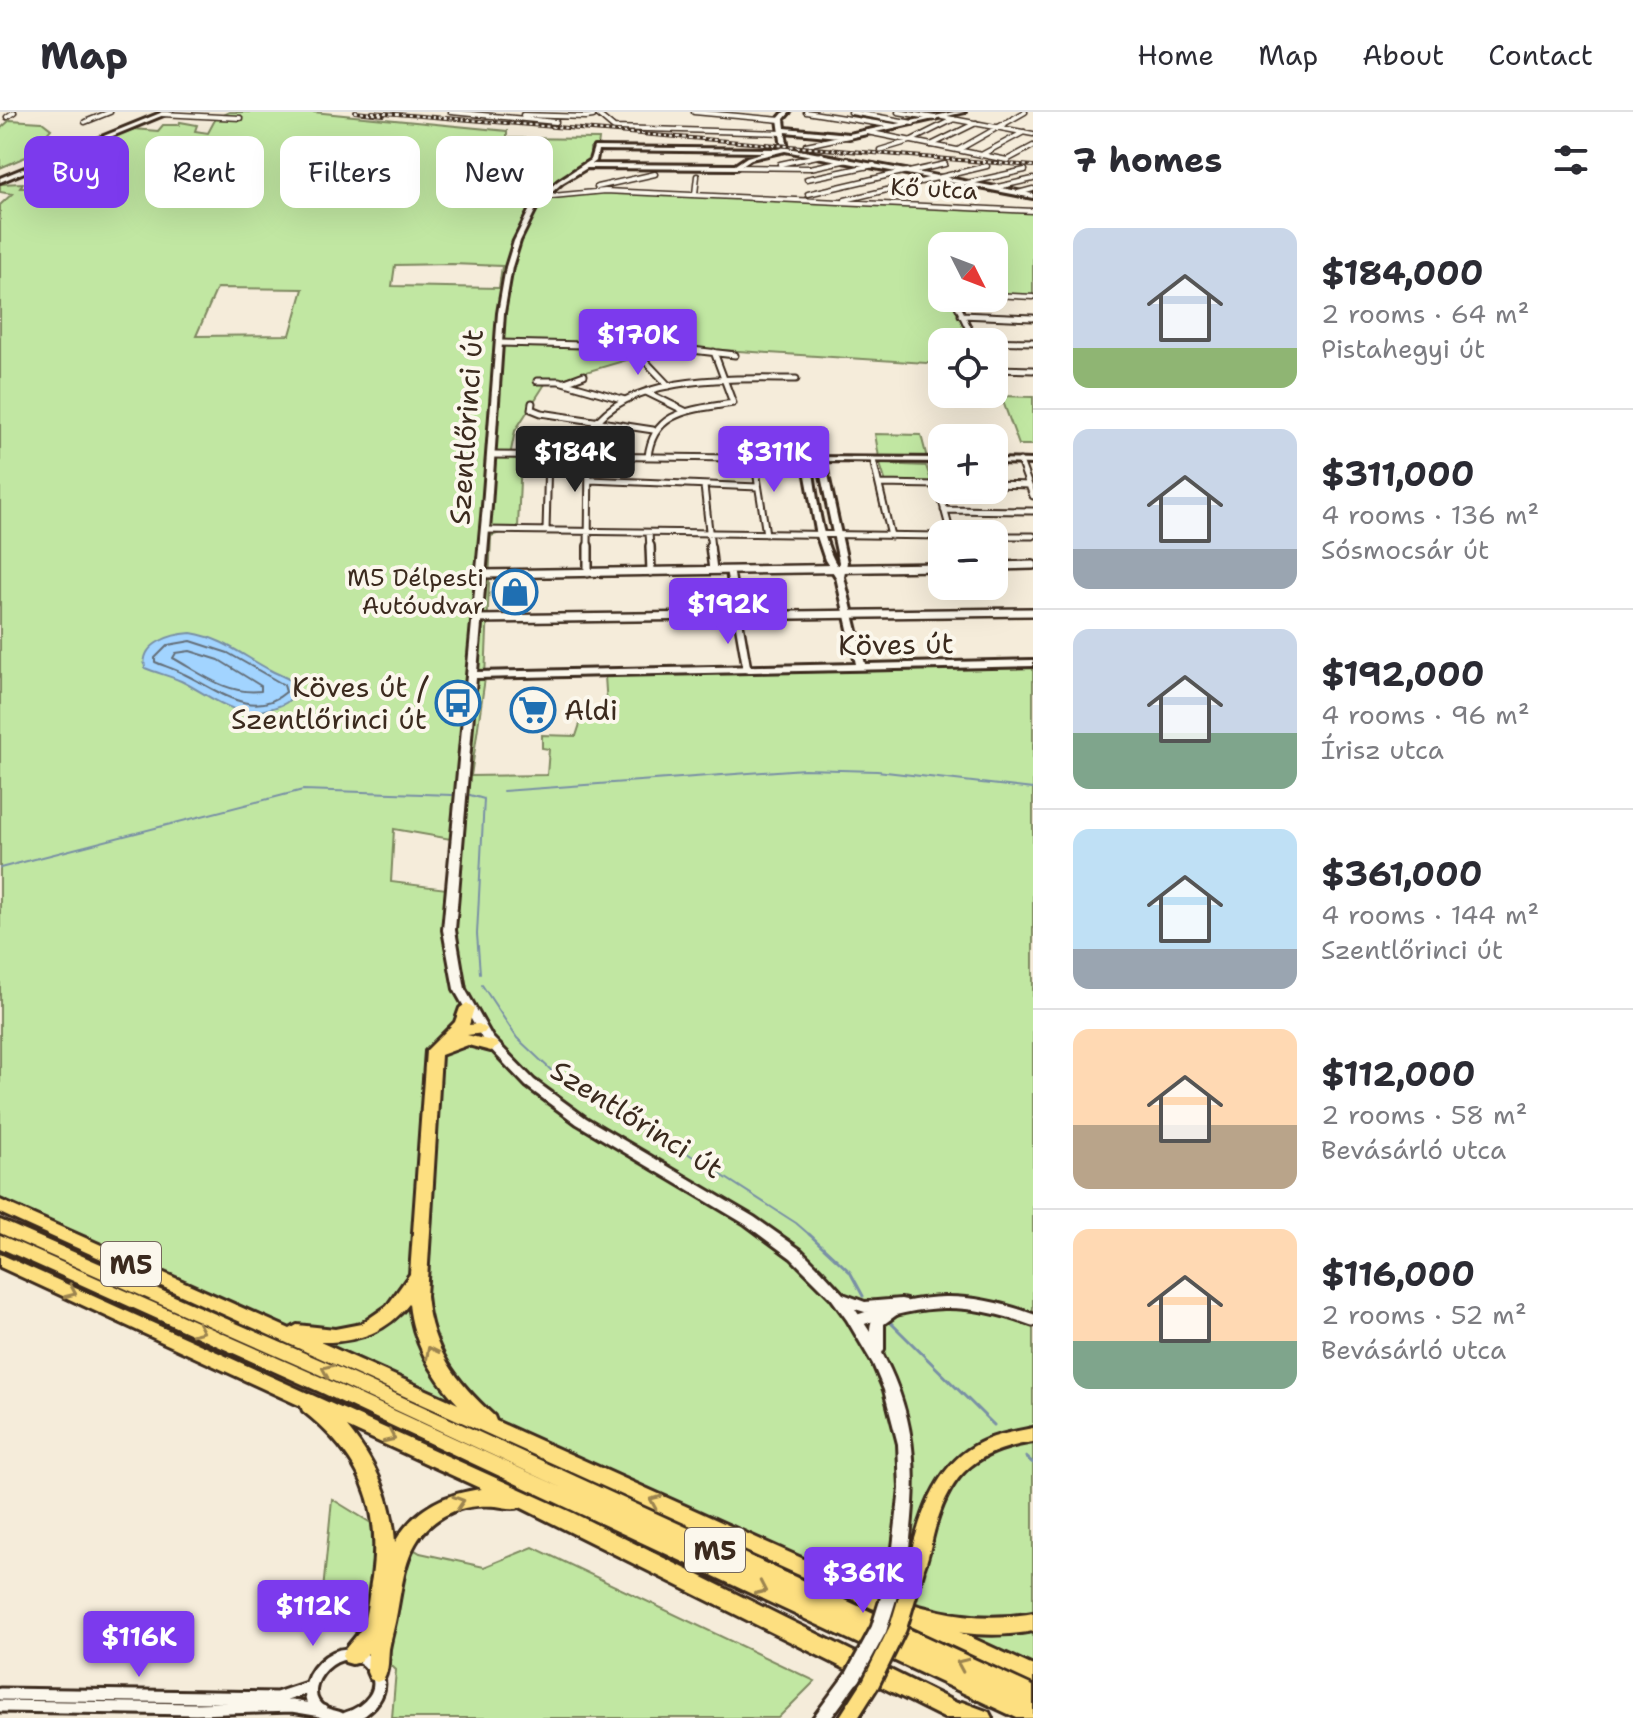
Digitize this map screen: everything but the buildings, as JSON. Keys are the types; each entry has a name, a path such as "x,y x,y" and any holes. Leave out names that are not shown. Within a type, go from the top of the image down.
{"highway":[{"path":"467,1008 462,1024 438,1044 434,1054 417,1309 430,1354 452,1386 495,1428"},
{"path":"456,1031 479,1029"},
{"path":"434,1054 451,1040 479,1029"},
{"path":"434,1054 463,1041 491,1046"},
{"name":"M5","path":"0,1206 879,1602"},
{"name":"M5","path":"0,1226 333,1373 1033,1696"},
{"name":"M5","path":"0,1241 337,1392 1033,1715"},
{"name":"M5","path":"0,1260 564,1518 896,1683"},
{"path":"263,1323 328,1337 361,1332 390,1316 407,1296 417,1276"},
{"path":"269,1381 313,1408 336,1428 357,1454 378,1500 385,1540 375,1621 369,1638 352,1655"},
{"path":"377,1672 377,1650 397,1560 407,1539 423,1520 455,1502 487,1496 522,1503 564,1518"},
{"path":"879,1602 961,1627 997,1628 1033,1622"},
{"path":"896,1683 965,1718"}],"main road":[{"path":"781,150 784,132 781,120 787,112"},
{"path":"784,132 849,136 962,112"},
{"path":"0,180 164,113"},
{"name":"Szentlőrinci út","path":"553,189 595,158 596,148 781,150"},
{"path":"584,166 736,167 749,158 781,150 822,155 1033,196"},
{"name":"Szentlőrinci út","path":"534,208 509,267 500,343 449,930 453,972 479,1029 491,1046 523,1077 570,1112 769,1233 798,1256 835,1294 877,1354 895,1401 905,1445 908,1566 853,1677 821,1718"},
{"path":"840,572 821,536 807,459 928,460"},
{"path":"821,459 837,536 840,572 861,667"},
{"path":"1008,461 1033,462"},
{"name":"Köves út","path":"472,675 1033,663"},
{"path":"835,1294 860,1306 901,1304"},
{"path":"877,1354 877,1322 901,1304"},
{"path":"848,1718 870,1685 898,1628 908,1566 931,1510 951,1473 986,1447 1033,1435"},
{"name":"M5","path":"879,1602 1033,1675"},
{"name":"M5","path":"896,1683 983,1718"}],"street":[{"path":"7,117 14,112"},
{"path":"85,122 110,112"},
{"path":"450,112 586,117 593,116 594,112 610,127 652,131 784,132"},
{"path":"694,112 781,120"},
{"path":"806,112 894,126"},
{"path":"851,112 913,123"},
{"path":"898,112 1033,134"},
{"path":"958,150 1025,112"},
{"path":"164,113 240,118"},
{"path":"522,116 556,122"},
{"path":"743,117 745,133"},
{"path":"880,150 910,141 955,119"},
{"path":"931,145 977,123"},
{"path":"867,132 1006,161 1033,146"},
{"path":"982,155 1025,132"},
{"path":"806,145 849,136"},
{"path":"766,167 822,155"},
{"path":"736,167 803,168 848,160"},
{"path":"590,190 808,197 945,164"},
{"path":"807,179 874,165"},
{"path":"833,202 987,166"},
{"path":"803,168 808,197"},
{"path":"967,183 1025,170"},
{"path":"553,195 655,174"},
{"path":"695,194 697,176"},
{"path":"993,188 1033,179"},
{"path":"1018,193 1033,189"},
{"name":"Kő utca","path":"808,197 833,202 1033,211"},
{"path":"1008,296 1033,297"},
{"path":"960,312 968,328"},
{"path":"961,315 1033,318"},
{"path":"1008,342 1033,342"},
{"path":"500,343 631,346 735,355"},
{"path":"631,346 669,386"},
{"path":"532,403 531,409 541,413 653,430 685,411 733,403 714,352"},
{"path":"1008,369 1033,370"},
{"path":"565,383 584,375"},
{"path":"588,573 590,480 585,440 595,421 625,400 669,386 723,380 796,379"},
{"path":"537,381 565,383 625,400"},
{"path":"646,392 685,411"},
{"path":"648,457 653,430"},
{"path":"490,455 807,459"},
{"path":"546,531 548,456"},
{"path":"754,458 766,534"},
{"path":"873,460 891,536"},
{"path":"1020,461 1033,496"},
{"path":"590,480 696,482 704,486 758,487"},
{"path":"880,484 928,484"},
{"path":"1008,484 1029,485"},
{"path":"704,486 713,570"},
{"path":"943,504 947,520"},
{"path":"944,510 1033,511"},
{"path":"485,530 928,536"},
{"path":"649,533 651,572"},
{"path":"1008,536 1033,536"},
{"path":"1008,566 1033,565"},
{"path":"480,574 713,570 840,572 928,568"},
{"path":"730,572 747,669"},
{"path":"476,619 1033,612"},
{"path":"856,1321 901,1304 930,1300 996,1308 1033,1320"},
{"path":"0,1706 196,1709 292,1706 343,1718 372,1712 379,1689 377,1672 367,1660 352,1655 338,1656 324,1662 314,1674 310,1687 314,1702 322,1711"},
{"path":"0,1694 277,1698 310,1687"}],"green space":[{"path":"229,112 313,112 507,131 507,136 436,136 436,208 553,208 553,196 593,192 1033,213 1033,295 1008,294 1008,232 928,232 928,312 958,312 964,328 928,328 928,363 676,347 632,349 630,359 545,384 515,431 511,451 521,457 518,527 491,536 485,678 471,776 547,775 549,749 542,748 542,735 576,736 582,718 607,706 605,676 1033,668 1033,1665 0,1200 0,205 12,194 0,192 0,184 23,183 20,188 24,188 24,208 129,208 129,136 115,136 133,129 158,131 163,125 179,125 180,122 197,125 195,131 208,133 216,118","holes":["395,265 502,266 499,288 392,286","217,288 303,289 290,335 196,336","394,829 451,839 446,889 391,882"]},
{"path":"10,120 42,122 51,129 45,136 24,136 24,158 0,168 0,129"},
{"path":"553,138 599,139 598,147 590,148 591,161 553,186"},
{"path":"1008,396 1033,397 1033,445 1019,445 1005,408 1008,408"},
{"path":"875,434 921,435 927,458 879,457"},
{"path":"880,464 926,466 928,472 928,483 886,483"},
{"path":"332,1499 420,1553 484,1567 533,1547 815,1681 778,1718 392,1718 396,1670 322,1601"}],"water":[{"path":"191,633 223,643 288,679 297,687 292,697 274,708 256,712 233,709 181,681 145,668 147,652 152,646 175,635"}],"waterway":[{"path":"503,791 804,769 877,771 1033,789"},
{"path":"0,868 303,790 452,795"},
{"path":"470,795 484,799 477,934 480,973"},
{"path":"482,985 517,1038 553,1072 602,1107 687,1153 796,1223 811,1236"},
{"path":"809,1234 850,1272 863,1296"},
{"path":"891,1323 994,1425"},
{"path":"1026,1457 1033,1463"}],"railway":[{"path":"355,112 384,115"},
{"path":"372,112 1033,166"}],"place":[{"name":"M5 Délpesti Autóudvar","path":"515,592"},
{"name":"Köves út / Szentlőrinci út","path":"458,703"},
{"name":"Aldi","path":"533,710"}]}
